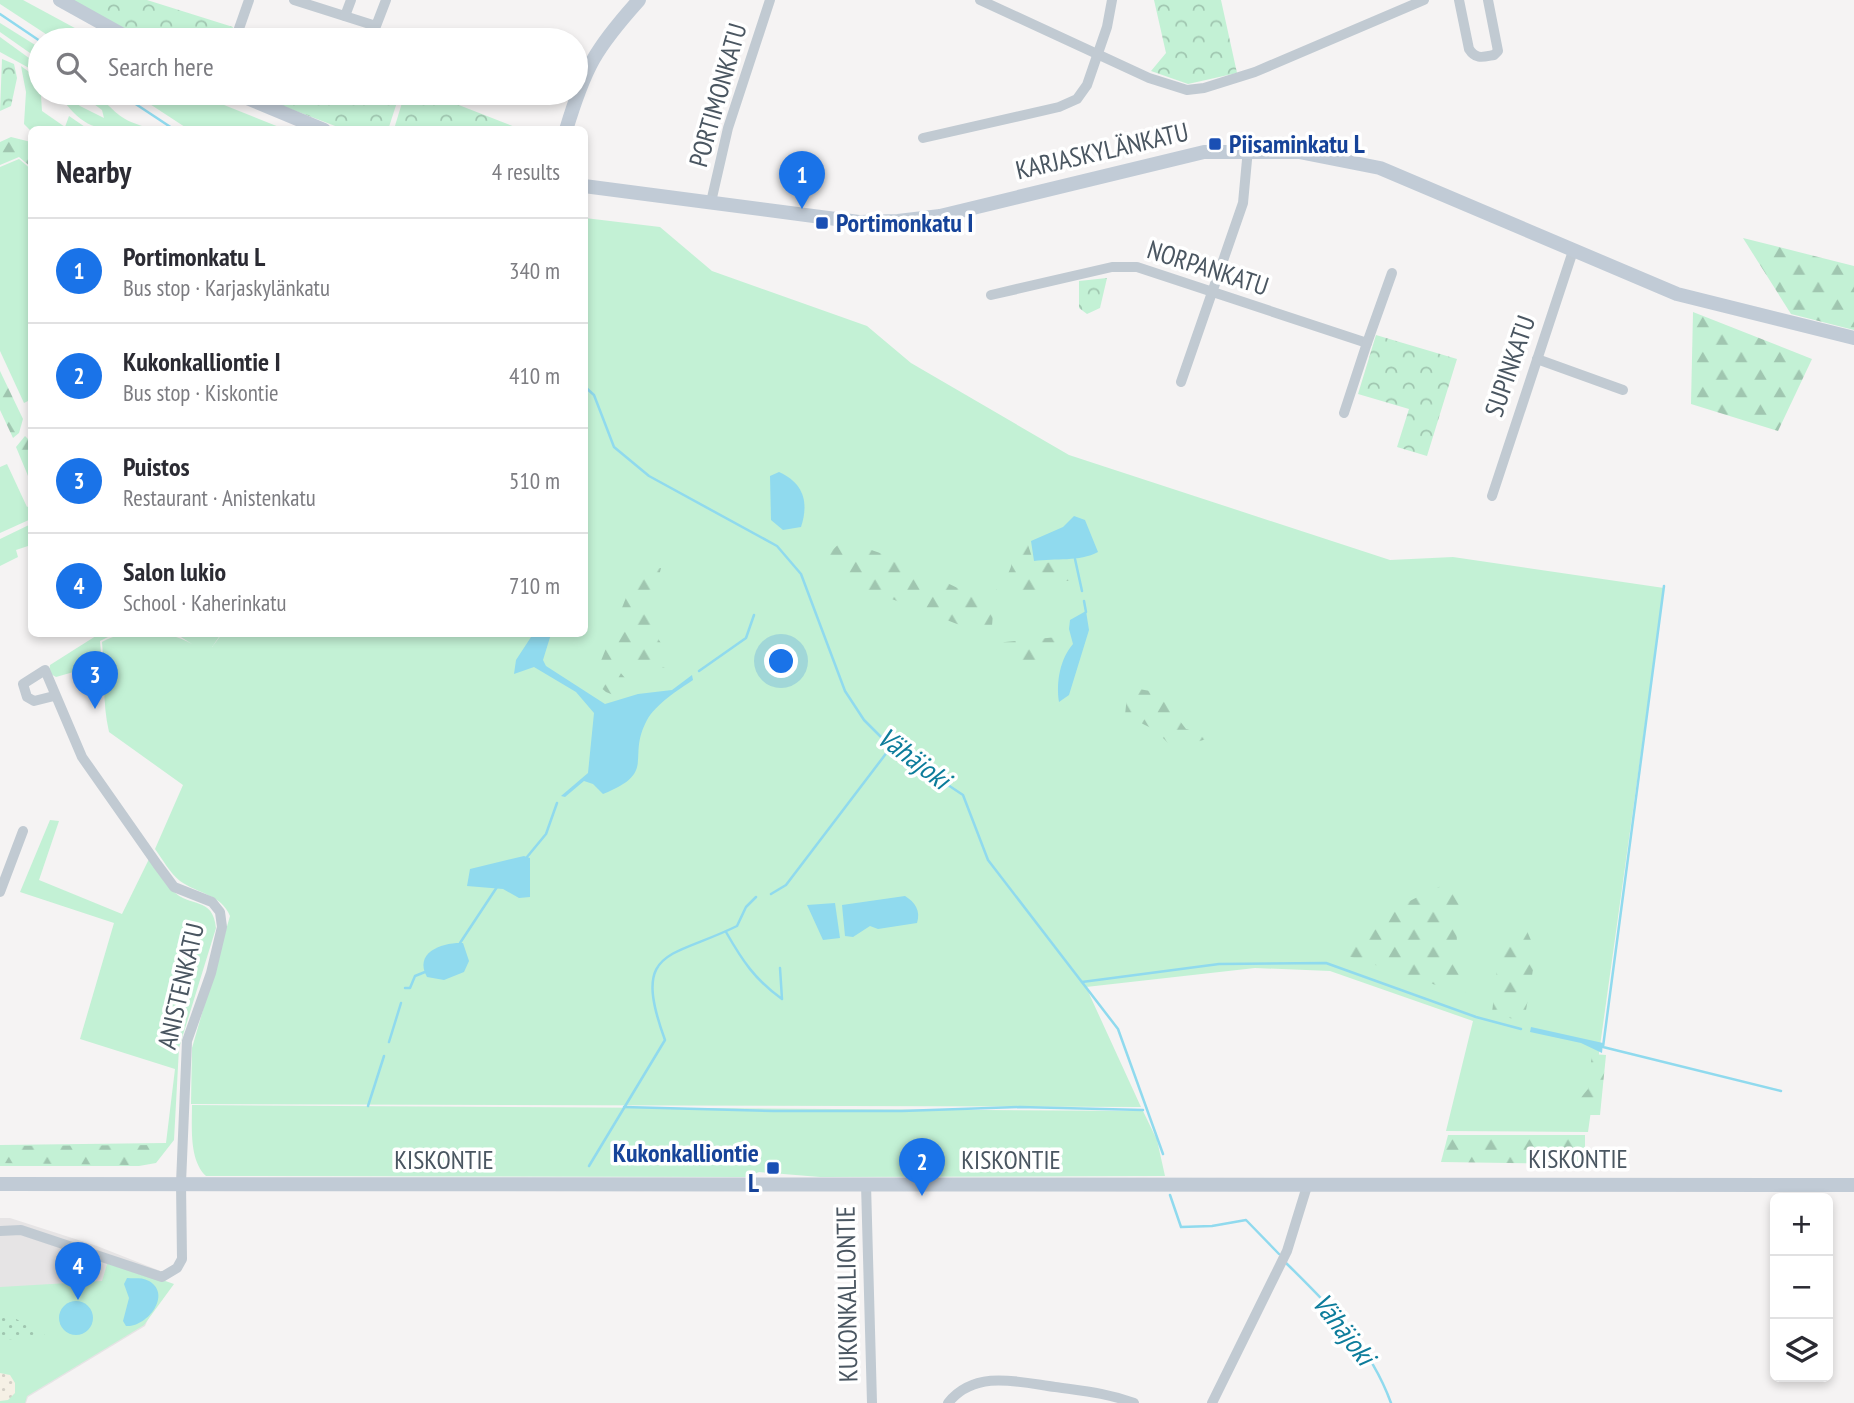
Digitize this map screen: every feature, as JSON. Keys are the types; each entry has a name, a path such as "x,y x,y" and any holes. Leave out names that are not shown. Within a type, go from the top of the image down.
{"main road":[{"path":"60,0 110,28"},
{"path":"588,63 636,1"},
{"path":"263,105 314,126"},
{"path":"567,126 572,105"},
{"name":"KARJASKYLÄNKATU","path":"588,187 859,222 898,221 940,216 1195,154 1248,149 1324,155 1397,173 1573,251 1705,303 1854,338"},
{"name":"KISKONTIE","path":"0,1184 1854,1185"}],"street":[{"path":"239,28 249,0"},
{"path":"294,0 376,26 386,0"},
{"path":"345,16 351,0"},
{"name":"PORTIMONKATU","path":"711,202 728,128 770,0"},
{"path":"980,0 1177,89 1198,90 1233,79 1424,0"},
{"path":"923,138 1070,103 1080,96 1087,85 1112,0"},
{"path":"1459,0 1469,49 1474,56 1480,58 1494,55 1498,51 1488,0"},
{"path":"1181,382 1243,203 1248,149"},
{"name":"SUPINKATU","path":"1492,496 1573,251"},
{"name":"NORPANKATU","path":"991,295 1112,267 1137,267 1367,343"},
{"path":"1344,413 1392,273"},
{"path":"1537,359 1623,390"},
{"name":"ANISTENKATU","path":"54,696 82,757 174,887 212,902 220,912 222,927 211,973 187,1041 181,1183"},
{"path":"0,892 23,831"},
{"path":"0,1231 22,1230 162,1277 177,1268 182,1259 181,1183"},
{"path":"1212,1403 1287,1251 1308,1183"},
{"name":"KUKONKALLIONTIE","path":"866,1184 872,1403"},
{"path":"948,1403 961,1390 975,1384 1009,1380 1102,1391 1134,1403"}],"shaded area":[{"path":"0,1218 10,1218 97,1246 168,1274 145,1326 28,1397 26,1403 0,1403"}],"green space":[{"path":"0,0 23,0 75,28 37,28 0,4"},
{"path":"69,0 147,0 233,27 233,28 124,28"},
{"path":"1154,0 1221,0 1237,73 1188,84 1151,71 1166,53"},
{"path":"0,23 28,40 28,52 0,32"},
{"path":"0,37 28,57 28,67 0,52"},
{"path":"2,59 14,64 17,78 11,106 0,111"},
{"path":"21,66 28,71 28,105 42,105 42,111 64,126 28,128 24,124 26,92"},
{"path":"67,105 79,105 104,118 102,110 95,105 108,105 125,119 144,126 93,126"},
{"path":"151,105 224,105 276,126 183,126"},
{"path":"280,105 396,105 389,126 335,126"},
{"path":"401,105 459,105 512,126 395,126"},
{"path":"69,116 84,126 65,126"},
{"path":"11,137 28,141 28,164 19,157 0,165 0,142"},
{"path":"19,159 28,167 28,401 24,403 0,351 0,167"},
{"path":"588,218 660,227 712,271 867,326 911,363 1069,455 1390,560 1453,557 1664,588 1588,1132 1446,1131 1473,1021 1330,971 1255,968 1086,987 1141,1107 191,1104 192,1048 230,916 221,903 176,878 155,849 183,785 109,732 104,699 102,642 112,637 176,637 192,644 181,637 219,637 212,647 220,637 588,637"},
{"path":"1743,238 1854,266 1854,330 1791,314"},
{"path":"1107,278 1100,308 1087,314 1079,308 1079,281"},
{"path":"1693,312 1812,359 1778,431 1691,404"},
{"path":"1376,335 1457,359 1427,456 1397,447 1409,409 1358,394"},
{"path":"0,371 23,419 19,433 13,438 0,410"},
{"path":"25,436 28,439 28,476 16,447"},
{"path":"7,464 28,506 28,520 0,533 0,467"},
{"path":"28,525 28,546 16,550 18,557 0,566 0,539"},
{"path":"1026,539 1035,566 1054,561 1075,563 1080,582 1045,579 1040,582 1039,594 991,596 1009,572 1012,559 1010,544"},
{"path":"843,540 897,559 989,603 993,614 991,637 863,588 834,568 821,567 822,560"},
{"path":"661,568 651,611 654,631 681,666 665,668 624,663 620,672 636,691 621,698 606,692 593,681 631,585 647,569"},
{"path":"1068,636 1061,656 1048,654 1043,668 1004,661 995,643"},
{"path":"94,637 108,637 100,641 102,667 98,665 56,677 49,673 50,665"},
{"path":"1128,687 1172,695 1170,708 1186,729 1216,736 1174,749 1155,730 1125,715"},
{"path":"50,820 59,821 39,880 122,914 149,859 173,891 206,907 214,918 216,928 179,1048 174,1140 156,1163 139,1166 0,1166 0,1145 166,1143 175,1069 80,1039 114,923 20,892"},
{"path":"1458,879 1460,897 1457,941 1466,995 1342,954 1369,928 1395,909"},
{"path":"1524,924 1536,952 1524,1022 1492,1013 1498,960"},
{"path":"1592,1054 1606,1055 1600,1115 1582,1115 1573,1107 1588,1089"},
{"path":"192,1105 1143,1111 1157,1140 1165,1176 820,1177 759,1172 747,1177 206,1176 194,1152"},
{"path":"1448,1135 1585,1135 1585,1164 1441,1162"},
{"path":"166,1145 156,1161 128,1165 0,1163 0,1146"},
{"path":"108,1261 174,1284 144,1325 27,1396 25,1403 0,1403 0,1287 102,1281"},
{"path":"0,1310 45,1335 0,1340"}],"sand":[{"path":"0,1373 10,1375 15,1383 15,1393 8,1400 0,1401"}],"water":[{"path":"779,472 794,482 802,495 804,510 801,527 783,530 771,520 770,476"},
{"path":"1074,516 1085,520 1098,552 1075,558 1034,561 1031,541 1063,527"},
{"path":"1086,611 1089,630 1069,695 1059,702 1060,671 1073,644 1069,629 1070,620"},
{"path":"531,637 550,637 543,660 546,666 605,704 638,694 672,690 692,675 693,680 662,703 647,720 641,733 636,771 630,779 603,794 593,784 584,781 565,797 561,796 588,773 594,713 576,692 534,667 514,674 516,660"},
{"path":"524,856 530,858 530,897 519,898 503,889 467,886 470,869"},
{"path":"905,896 916,907 917,923 878,929 870,926 853,937 845,936 842,905"},
{"path":"835,903 840,938 823,940 807,905"},
{"path":"463,943 469,961 464,972 444,980 427,977 424,961 432,950 447,944"},
{"path":"1531,1027 1603,1043 1602,1053 1581,1043 1530,1032"},
{"path":"127,1278 149,1281 156,1287 158,1302 154,1310 141,1322 126,1326 123,1321 129,1298 124,1284"},
{"path":"76,1301 88,1306 93,1318 88,1330 76,1335 64,1330 59,1318 64,1306"}],"waterway":[{"name":"Vähäjoki","path":"0,14 28,33"},
{"name":"Vähäjoki","path":"137,105 169,126"},
{"name":"Vähäjoki","path":"588,390 594,395 614,447 649,476 777,546 801,574 845,691 864,720 891,747 963,795 988,860 1118,1029 1163,1154"},
{"path":"1075,559 1082,591"},
{"path":"1664,586 1603,1047 1781,1091"},
{"path":"1084,601 1086,612"},
{"path":"699,671 746,638 754,615"},
{"path":"771,894 786,885 891,747"},
{"path":"527,857 546,834 557,803"},
{"path":"460,943 497,887"},
{"path":"589,1166 665,1040 652,988 655,972 663,960 676,952 737,926 746,907 756,897"},
{"path":"726,932 750,969 782,999 780,968"},
{"path":"1082,982 1219,964 1326,963 1476,1017 1521,1029"},
{"path":"405,988 410,988 415,976 425,972"},
{"path":"389,1042 401,1003"},
{"path":"368,1106 384,1056"},
{"path":"624,1107 774,1111 1020,1107 1143,1110"},
{"name":"Vähäjoki","path":"1170,1195 1181,1227 1212,1226 1246,1220 1279,1254"},
{"name":"Vähäjoki","path":"1285,1262 1332,1310 1360,1344 1391,1403"}],"place":[{"name":"Piisaminkatu L","path":"1215,144"},
{"name":"Portimonkatu L","path":"802,209"},
{"name":"Portimonkatu I","path":"822,223"},
{"name":"Puistos","path":"95,709"},
{"name":"Kukonkalliontie L","path":"773,1168"},
{"name":"Kukonkalliontie I","path":"922,1196"},
{"name":"Salon lukio","path":"78,1300"}]}
